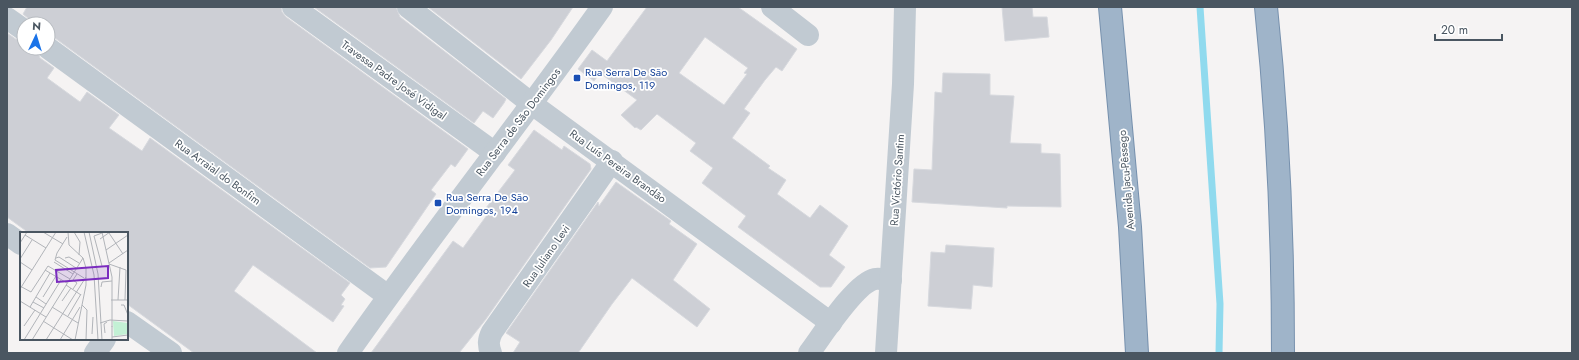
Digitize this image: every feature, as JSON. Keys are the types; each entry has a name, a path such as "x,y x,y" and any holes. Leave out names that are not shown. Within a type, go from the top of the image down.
{"highway":[{"name":"Avenida Jacu-Pêssego","path":"1110,7 1130,227 1137,353"},
{"path":"1266,7 1272,64 1282,226 1283,353"}],"street":[{"name":"Travessa Padre José Vidigal","path":"293,7 495,153"},
{"name":"Rua Luís Pereira Brandão","path":"408,7 532,104 612,161 831,323"},
{"name":"Rua Serra de São Domingos","path":"348,353 388,296 532,104 602,7"},
{"path":"772,7 808,35"},
{"name":"Rua Victório Santim","path":"886,353 903,84 905,7"},
{"path":"7,18 16,24"},
{"name":"Rua Arraial do Bonfim","path":"56,54 388,296"},
{"name":"Rua Juliano Levi","path":"491,353 489,340 492,332 612,161"},
{"path":"7,234 20,243"},
{"path":"809,353 847,302 864,284 875,279 891,280"},
{"path":"128,323 171,353"},
{"path":"95,353 104,340"}],"building":[{"path":"27,7 281,7 282,12 286,17 468,149 455,167 451,164 431,190 436,194 386,267 370,268 56,39 56,16 25,16 23,14"},
{"path":"314,7 396,7 400,17 506,99 493,118 483,111 474,123"},
{"path":"428,7 573,7 551,40 521,79"},
{"path":"647,7 738,7 797,49 782,71 776,67 765,80 744,109 750,113 732,138 770,166 768,168 786,180 777,194 810,218 820,205 848,226 829,255 845,267 831,287 820,287 738,227 746,216 702,183 713,168 690,151 696,143 657,114 641,130 636,127 635,128 621,115 637,100 600,73 594,81 578,69 592,50 607,61","holes":["705,37 748,68 744,73 747,74 724,105 679,73"]},
{"path":"1002,7 1032,7 1033,17 1047,17 1049,37 1005,41"},
{"path":"7,33 16,39 16,56 39,56 54,68 47,78 80,102 87,92 119,115 109,128 142,151 150,138 350,283 341,295 345,299 341,305 344,306 333,322 253,265 234,291 317,353 194,353 128,305 128,232 28,232 7,217"},
{"path":"943,73 990,74 990,95 1014,96 1010,143 1041,144 1041,153 1060,154 1061,207 1007,206 1007,208 912,202 914,169 932,170 935,92 942,93"},
{"path":"534,130 562,150 564,146 590,164 591,169 486,319 459,353 371,353 453,241 463,248 490,211 486,208 515,170 508,165"},
{"path":"616,182 671,221 669,224 697,244 673,280 710,309 697,327 632,278 578,353 513,353 520,342 506,333 598,202 599,206"},
{"path":"946,245 994,248 992,287 973,285 971,309 928,306 931,252 945,253"}],"waterway":[{"path":"1200,7 1220,304 1219,353"}],"place":[{"name":"Rua Serra De São Domingos, 119","path":"577,78"},
{"name":"Rua Serra De São Domingos, 194","path":"438,203"}]}
